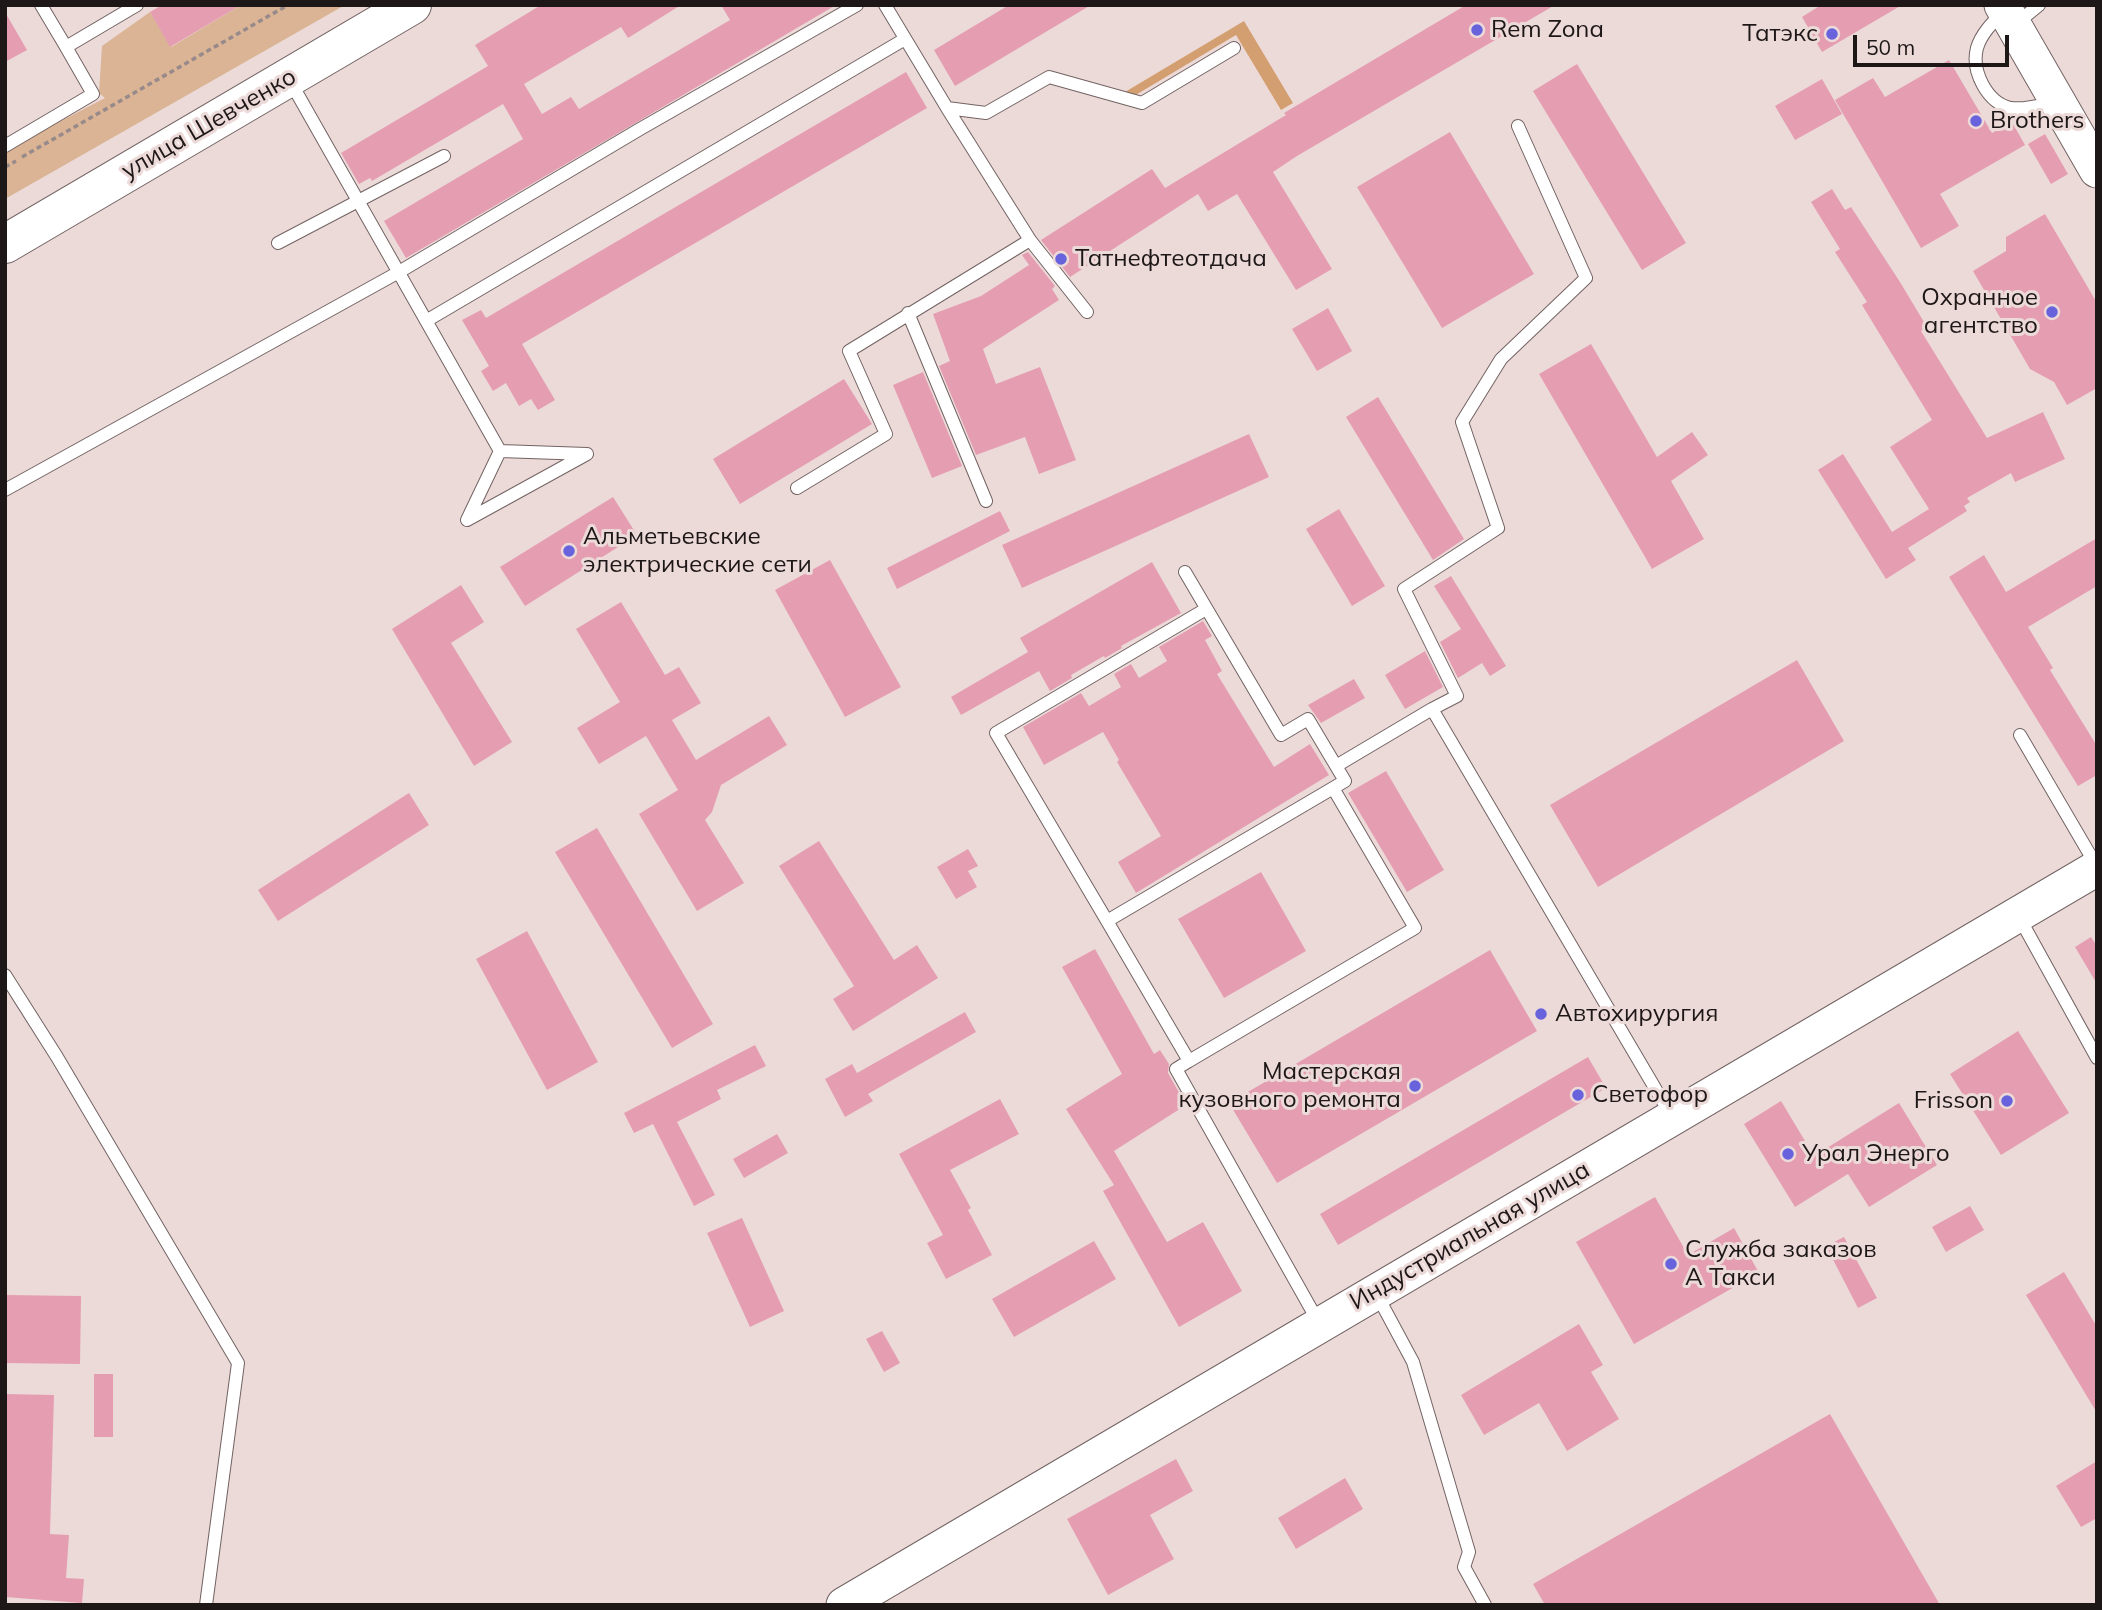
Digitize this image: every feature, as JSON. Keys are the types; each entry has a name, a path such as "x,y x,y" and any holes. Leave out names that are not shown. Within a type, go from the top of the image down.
{"main road":[{"name":"улица Шевченко","path":"5,244 412,5"}],"street":[{"path":"2015,11 2057,101 2097,170"},
{"name":"Индустриальная улица","path":"844,1605 2097,867"}],"lane":[{"path":"5,146 93,94 41,5"},
{"path":"66,47 137,5"},
{"path":"5,490 399,272 857,5"},
{"path":"885,5 1030,240 1087,312"},
{"path":"2015,11 1989,26 1977,48 1977,71 1986,92 2009,107 2031,108 2057,101"},
{"path":"426,321 905,39"},
{"path":"947,108 986,113 1049,77 1142,103 1234,48"},
{"path":"288,78 500,451"},
{"path":"1336,766 1457,696 1404,589 1498,528 1462,422 1501,359 1586,278 1518,126"},
{"path":"278,243 444,156"},
{"path":"797,488 886,434 849,351 1030,240"},
{"path":"908,313 986,500"},
{"path":"500,451 538,452 587,454 467,520 500,451"},
{"path":"1107,921 1345,781 1308,719 1281,735 1185,572"},
{"path":"1189,1061 996,733 1206,609"},
{"path":"1432,709 1673,1117"},
{"path":"2020,735 2097,867"},
{"path":"1320,1325 1176,1069 1415,928 1333,788"},
{"path":"2018,914 2097,1058"},
{"path":"5,975 57,1057 238,1363 206,1605"},
{"path":"1376,1292 1413,1362 1469,1552 1464,1567 1485,1605"}],"path":[{"path":"5,167 288,5"}],"shaded area":[{"path":"241,5 345,5 5,199 5,150 105,98 99,93 102,46 150,12 171,47"},
{"path":"1244,21 1293,103 1281,110 1236,35 1129,99 1125,92"}],"building":[{"path":"162,5 241,5 170,47 150,12"},
{"path":"541,5 681,5 628,38 621,27 524,84 542,114 571,97 579,109 730,20 721,5 836,5 406,258 384,221 523,139 503,104 372,181 370,178 359,184 341,153 488,66 475,45"},
{"path":"1009,5 1091,5 955,86 934,50"},
{"path":"1466,5 1555,5 1273,172 1332,269 1296,290 1237,194 1208,211 1198,194 1070,277 1041,240 1152,169 1165,188 1286,115 1284,113"},
{"name":"Татэкс","path":"1821,5 1902,5 1822,52 1802,17"},
{"path":"5,12 27,50 5,62"},
{"path":"1949,60 1992,133 2012,122 2025,145 1940,194 1959,226 1921,248 1835,100 1873,78 1885,97"},
{"path":"1577,64 1686,243 1642,270 1533,91"},
{"path":"906,72 927,108 522,344 555,400 538,410 531,399 519,406 506,383 493,391 481,371 489,366 462,320 481,310 486,318"},
{"path":"1822,79 1842,114 1795,140 1775,106"},
{"path":"1450,132 1534,274 1442,328 1357,187"},
{"path":"2045,134 2068,174 2051,184 2028,144"},
{"path":"1832,189 1845,210 1851,207 1900,282 1927,327 1921,331 1987,438 2043,412 2065,459 2015,482 2011,473 1967,498 1970,502 1964,506 1967,511 1908,548 1916,560 1886,579 1818,470 1843,454 1892,532 1929,509 1890,447 1932,420 1862,305 1867,302 1835,252 1840,249 1811,202"},
{"path":"2045,214 2097,303 2097,388 2067,405 2054,382 2030,369 1973,271 2006,251 2006,237"},
{"path":"1028,252 1055,286 1052,289 1059,300 983,349 996,384 1040,367 1076,460 1039,474 1025,437 976,455 939,366 950,361 933,314 981,296 1029,265 1022,255"},
{"path":"1328,308 1352,351 1317,371 1292,329"},
{"path":"1591,344 1657,457 1692,432 1708,455 1671,481 1704,539 1652,569 1539,374"},
{"path":"923,372 962,466 932,478 893,385"},
{"path":"844,379 872,424 740,504 713,459"},
{"path":"1378,397 1464,539 1433,560 1346,417"},
{"path":"1249,434 1269,477 1022,588 1002,545"},
{"name":"Альметьевские электрические сети","path":"613,497 637,535 525,606 500,567"},
{"path":"1339,509 1385,586 1352,606 1306,529"},
{"path":"1000,511 1010,531 897,589 887,568"},
{"path":"2097,538 2097,586 2028,627 2053,668 2050,670 2097,746 2097,775 2078,786 1949,577 1984,555 2006,592"},
{"path":"830,560 901,687 845,717 775,590"},
{"path":"1152,562 1181,613 1071,675 1072,678 1050,691 1039,671 961,715 951,697 1028,652 1020,638"},
{"path":"1451,576 1506,666 1490,676 1482,663 1458,678 1440,642 1461,629 1434,586"},
{"path":"461,585 484,622 451,643 512,742 474,766 392,629"},
{"path":"621,602 665,675 679,667 701,703 672,720 696,760 769,716 787,745 721,785 712,812 705,820 744,883 697,911 639,814 678,790 646,736 599,764 577,728 620,702 576,629"},
{"path":"1203,621 1212,636 1205,640 1222,671 1217,674 1274,767 1310,744 1329,775 1136,893 1118,862 1161,836 1117,762 1119,760 1103,732 1044,765 1023,727 1081,693 1089,706 1121,687 1114,674 1131,664 1139,678 1167,661 1159,647"},
{"path":"1425,651 1443,687 1405,709 1385,675"},
{"path":"1797,660 1844,741 1598,887 1550,805"},
{"path":"1354,679 1365,698 1321,723 1308,705"},
{"path":"1386,771 1444,870 1407,892 1348,793"},
{"path":"409,793 429,825 278,921 258,890"},
{"path":"597,828 713,1024 672,1048 555,852"},
{"path":"819,841 894,960 917,945 938,978 853,1031 833,999 854,986 779,866"},
{"path":"968,849 978,866 968,871 977,887 956,899 937,867"},
{"path":"1261,872 1306,951 1224,998 1178,919"},
{"path":"527,931 598,1062 547,1090 476,959"},
{"path":"2091,937 2097,946 2097,984 2075,947"},
{"path":"1095,949 1154,1054 1160,1050 1169,1064 1168,1073 1186,1105 1114,1151 1167,1242 1203,1222 1242,1291 1179,1327 1103,1191 1114,1185 1066,1109 1122,1074 1062,967"},
{"path":"1490,950 1537,1031 1277,1183 1229,1103"},
{"path":"965,1012 976,1032 868,1094 873,1101 845,1117 825,1079 852,1064 857,1073"},
{"path":"2018,1031 2069,1113 2001,1155 1950,1074"},
{"path":"755,1045 766,1066 717,1090 721,1099 677,1122 715,1195 694,1206 653,1124 634,1133 624,1113"},
{"path":"1588,1057 1606,1088 1338,1245 1320,1214"},
{"path":"1000,1099 1019,1134 950,1170 992,1255 946,1279 927,1243 943,1235 899,1154"},
{"path":"1781,1101 1814,1156 1899,1103 1937,1165 1869,1207 1848,1174 1795,1207 1744,1124"},
{"path":"777,1134 788,1153 744,1178 733,1159"},
{"name":"Служба заказов А Такси","path":"1655,1197 1688,1255 1734,1228 1759,1273 1634,1344 1576,1242"},
{"path":"1970,1206 1984,1230 1946,1252 1932,1227"},
{"path":"742,1218 784,1311 750,1327 707,1233"},
{"path":"1844,1237 1877,1298 1858,1308 1826,1246"},
{"path":"1094,1241 1116,1279 1014,1337 992,1299"},
{"path":"2064,1272 2097,1327 2097,1413 2026,1295"},
{"path":"5,1295 81,1296 80,1364 5,1363"},
{"path":"1579,1324 1603,1365 1591,1372 1619,1419 1567,1451 1539,1403 1484,1435 1461,1395"},
{"path":"882,1331 900,1363 884,1372 866,1339"},
{"path":"94,1374 113,1374 113,1437 94,1437"},
{"path":"5,1394 54,1395 50,1534 69,1535 66,1578 84,1579 82,1603 5,1597"},
{"path":"1830,1414 1940,1605 1545,1605 1533,1584"},
{"path":"1176,1459 1193,1491 1150,1515 1174,1559 1108,1595 1067,1519"},
{"path":"2097,1461 2097,1518 2081,1527 2056,1486"},
{"path":"1345,1478 1363,1509 1296,1549 1278,1518"}],"place":[{"name":"Rem Zona","path":"1477,30"},
{"name":"Татэкс","path":"1832,34"},
{"name":"Brothers","path":"1976,121"},
{"name":"Татнефтеотдача","path":"1061,259"},
{"name":"Охранное агентство","path":"2052,312"},
{"name":"Альметьевские электрические сети","path":"569,551"},
{"name":"Автохирургия","path":"1541,1014"},
{"name":"Мастерская кузовного ремонта","path":"1415,1086"},
{"name":"Светофор","path":"1578,1095"},
{"name":"Frisson","path":"2007,1101"},
{"name":"Урал Энерго","path":"1788,1154"},
{"name":"Служба заказов А Такси","path":"1671,1264"}]}
